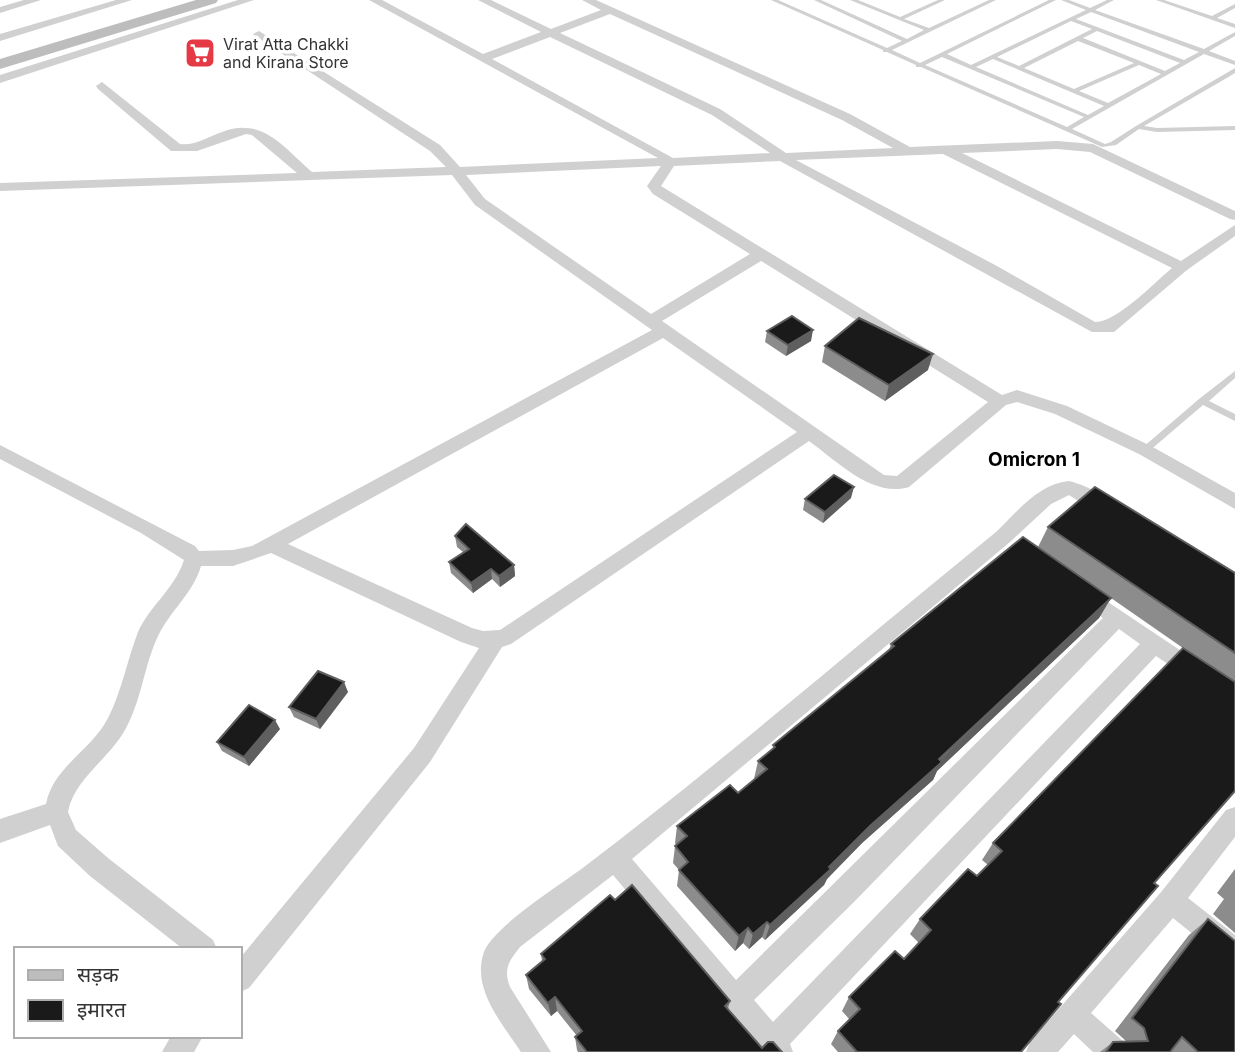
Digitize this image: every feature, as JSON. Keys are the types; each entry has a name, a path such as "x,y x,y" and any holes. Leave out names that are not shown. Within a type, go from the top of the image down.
{"street":[{"path":"0,10 36,0"},
{"path":"0,38 127,0"},
{"path":"0,55 180,0"},
{"path":"0,64 211,0"},
{"path":"0,79 249,0"},
{"path":"374,0 666,157 668,168 654,186 658,191 1000,401"},
{"path":"483,0 716,112 760,139 782,157 1092,327 1108,328 1182,267 1235,229"},
{"path":"587,0 878,132 909,152"},
{"path":"483,58 609,11"},
{"path":"259,34 435,148 480,202 878,480 896,484 911,476 1000,401 1017,396 1039,401 1145,450 1235,502"},
{"path":"102,86 176,148 184,150 198,147 240,130 249,130 256,132 309,176"},
{"path":"0,187 1056,145 1093,148 1235,216"},
{"path":"945,150 1182,267"},
{"path":"194,559 247,556 272,545 658,325 761,254"},
{"path":"272,545 468,636 495,640 504,638 808,433"},
{"path":"8,456 169,539 188,551 194,559"},
{"path":"537,1052 500,996 492,976 496,955 511,938 615,858 1003,537 1053,491 1060,488 1077,491 1122,520"},
{"path":"1003,537 1024,551"},
{"path":"194,559 186,583 169,601 149,632 118,722 106,741 66,784 59,797 56,812 67,838 99,867 201,947"},
{"path":"1066,581 1235,699"},
{"path":"735,1000 1118,618"},
{"path":"242,977 422,755 495,640"},
{"path":"615,858 776,1048 1155,643"},
{"path":"0,831 56,812"},
{"path":"1040,1052 1171,900 1235,818"},
{"path":"1171,900 1235,952"},
{"path":"1073,1015 1114,1052"},
{"path":"176,1052 187,1038"}],"lane":[{"path":"774,0 1104,146 1113,145 1139,127 1202,93 1235,70"},
{"path":"817,0 907,41"},
{"path":"856,0 929,30"},
{"path":"899,19 942,0"},
{"path":"975,0 985,4"},
{"path":"885,51 993,0"},
{"path":"918,66 1053,0"},
{"path":"1065,0 1235,63"},
{"path":"971,67 1111,0"},
{"path":"1158,0 1235,26"},
{"path":"1213,19 1235,6"},
{"path":"1071,19 1186,63"},
{"path":"1020,68 1097,29"},
{"path":"1066,130 1235,34"},
{"path":"1079,39 1167,74"},
{"path":"942,54 1088,117"},
{"path":"993,57 1109,106"},
{"path":"1075,92 1139,63"},
{"path":"1139,127 1157,130 1235,128"},
{"path":"1145,450 1235,374"},
{"path":"1202,401 1235,418"}],"building":[{"path":"792,316 813,330 788,345 767,331"},
{"path":"859,318 933,354 889,385 825,346"},
{"path":"834,475 854,487 825,512 805,499"},
{"path":"1095,487 1235,573 1235,653 1048,527"},
{"path":"466,524 514,565 499,576 491,569 471,583 449,562 469,549 455,536"},
{"path":"1023,537 1111,598 939,759 942,762 870,826 829,867 831,869 770,925 767,922 753,934 748,928 739,936 679,870 688,862 675,846 687,836 677,826 730,785 738,793 767,769 758,761 775,747 773,745 894,646 891,644"},
{"path":"1183,648 1235,682 1235,791 1154,883 1158,886 1058,1002 1061,1004 1021,1052 857,1052 838,1031 860,1009 849,997 895,951 904,959 931,930 920,919 968,869 977,876 1002,851 993,843"},
{"path":"318,671 344,682 316,719 289,707"},
{"path":"249,705 275,720 244,757 217,742"},
{"path":"632,885 730,1001 725,1006 762,1048 768,1042 773,1042 782,1052 587,1052 575,1037 582,1031 555,997 548,1003 526,975 545,959 541,954 610,895 615,900"},
{"path":"1208,919 1235,941 1235,1052 1198,1052 1182,1037 1170,1052 1106,1052 1113,1042 1148,1041 1144,1028 1132,1018"}],"place":[{"name":"Virat Atta Chakki and Kirana Store","path":"200,53"}],"district":[{"name":"Omicron 1","path":"1034,459"}]}
